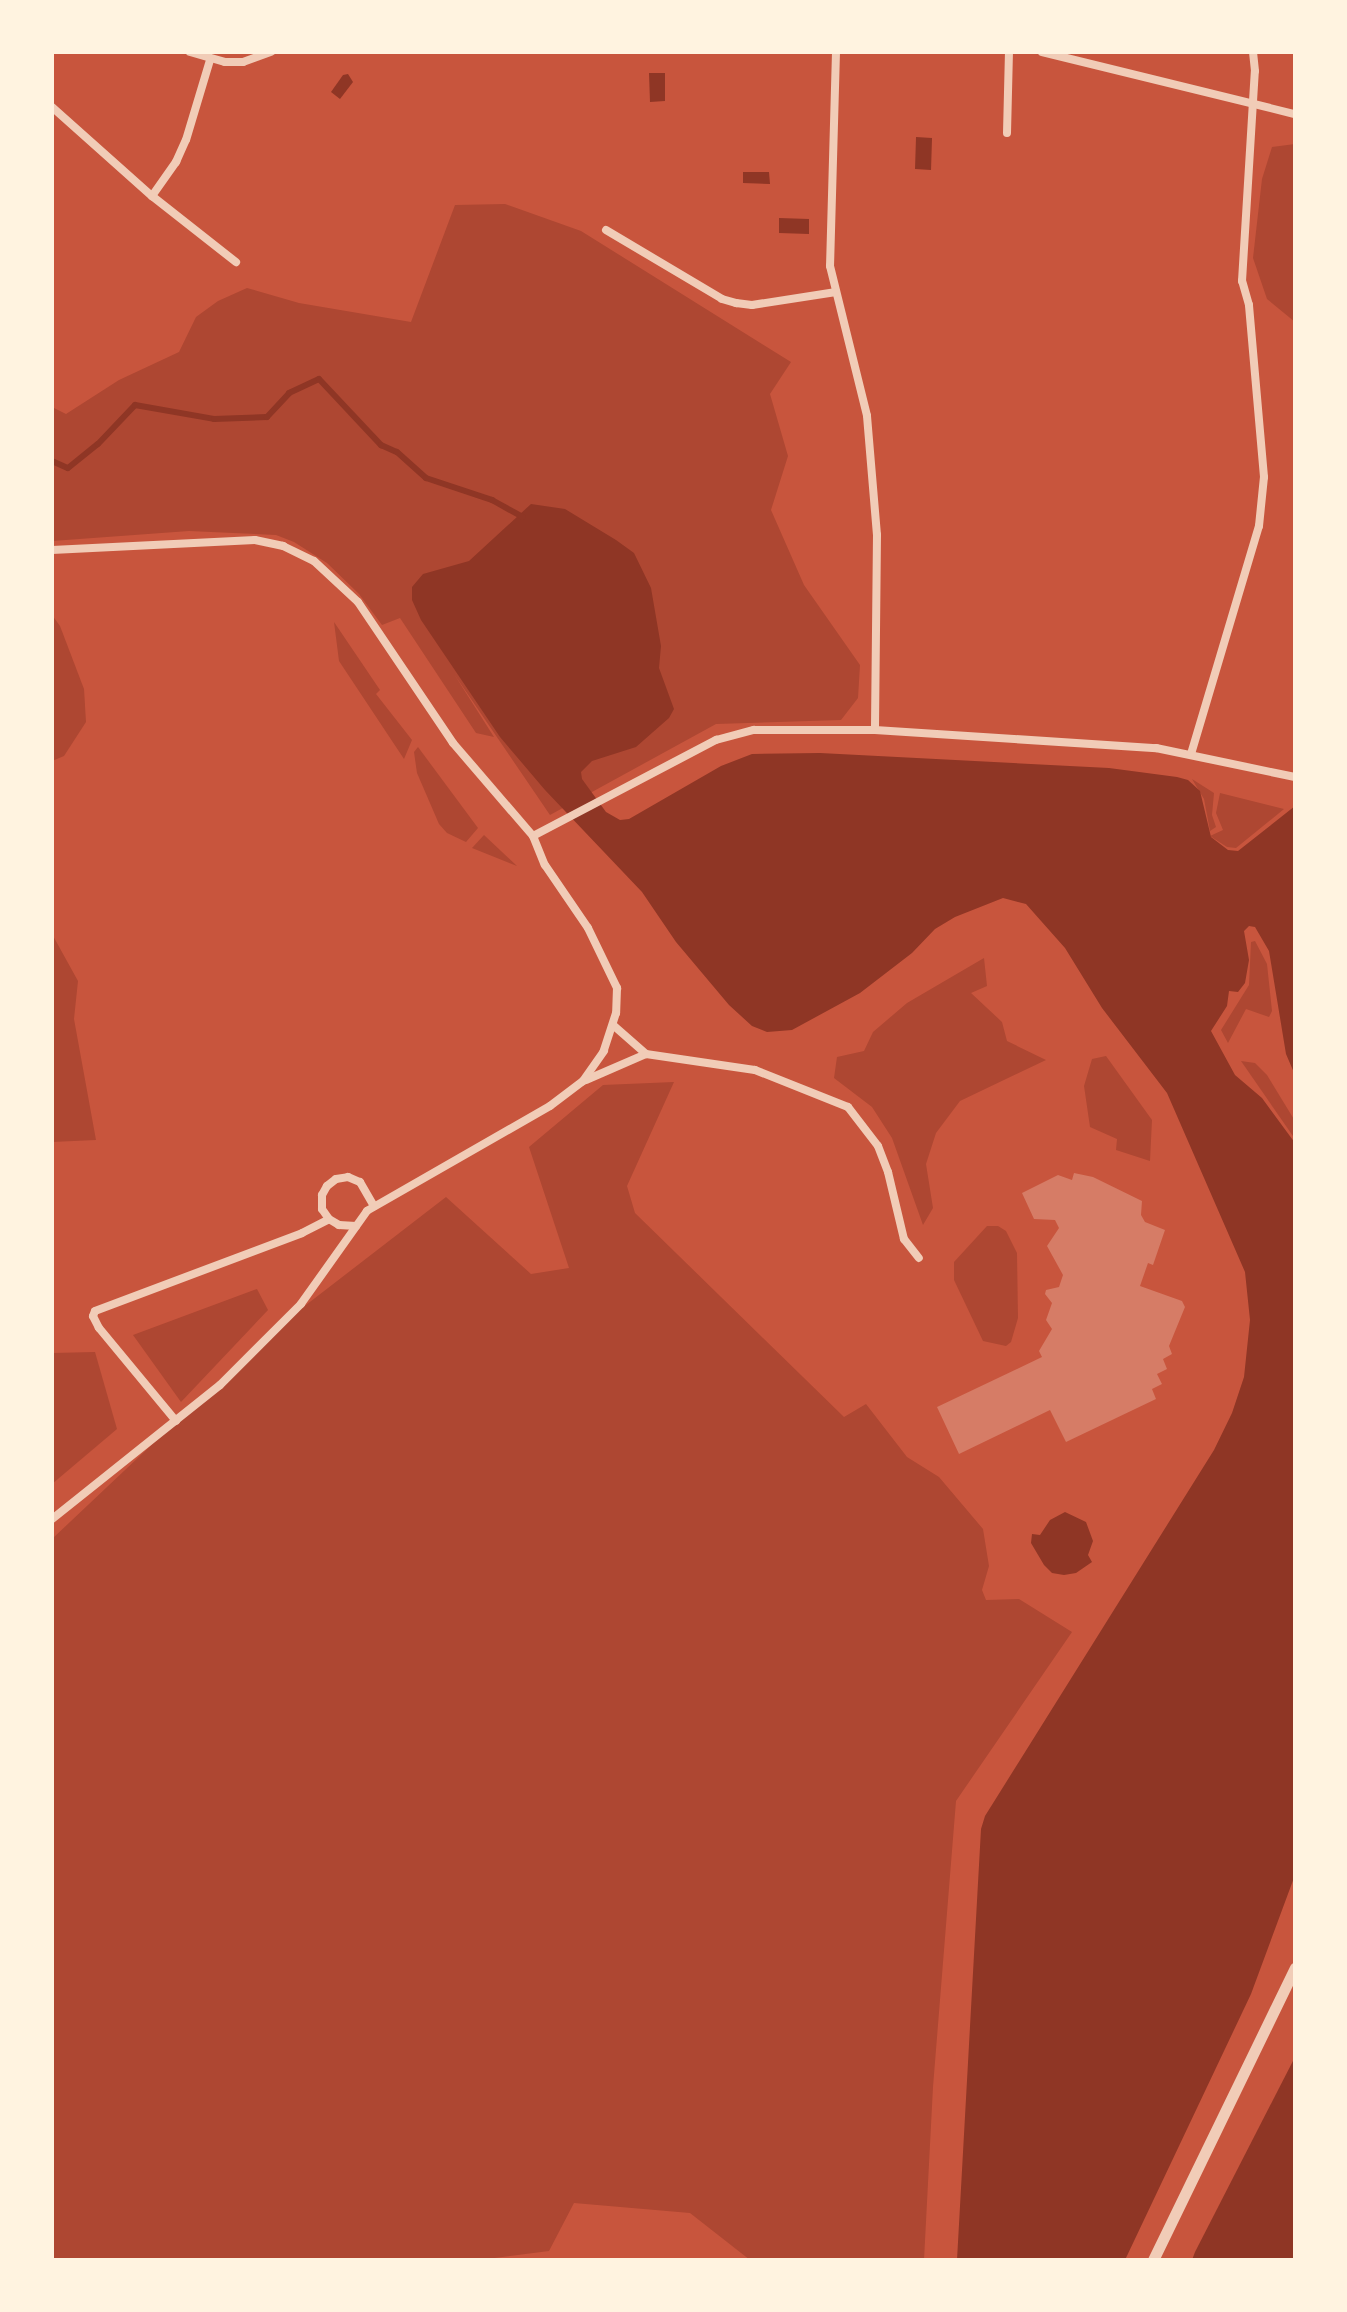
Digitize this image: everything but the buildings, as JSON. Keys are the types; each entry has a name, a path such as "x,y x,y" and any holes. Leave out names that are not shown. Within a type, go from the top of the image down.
{"street":[{"path":"190,52 210,60 243,62 271,52"},
{"path":"836,52 830,266 855,362 868,431 877,535 875,730"},
{"path":"1007,133 1009,52"},
{"path":"1042,52 1252,106 1295,114"},
{"path":"1191,754 1259,526 1264,477 1249,305 1242,281 1253,52"},
{"path":"152,196 176,162 186,140 210,60"},
{"path":"52,107 152,196 236,262"},
{"path":"606,230 722,299 736,303 752,305 836,292"},
{"path":"52,550 255,540 283,546 314,561 358,602 453,743 533,836 550,874 588,928 617,988 613,1025 604,1051 583,1081"},
{"path":"533,836 733,733 791,728 875,730 1191,754 1295,777"},
{"path":"613,1025 646,1054"},
{"path":"52,1519 220,1385 301,1304 356,1226 374,1206 550,1106 583,1081 646,1054 755,1070 848,1107 878,1146 904,1239 919,1258"},
{"path":"356,1226 339,1225 329,1219 322,1209 322,1195 336,1179 348,1177 360,1182 374,1206"},
{"path":"176,1421 99,1328 93,1316 95,1311 302,1233 329,1219"},
{"path":"1153,2260 1295,1968"}],"shaded area":[{"path":"649,73 665,73 665,101 650,102"},
{"path":"348,74 353,82 340,99 331,92 343,75"},
{"path":"916,137 932,138 931,170 915,169"},
{"path":"1295,144 1295,322 1267,299 1253,258 1262,179 1272,147"},
{"path":"743,172 769,172 770,184 743,183"},
{"path":"505,204 581,231 791,362 770,394 788,456 771,510 804,585 860,665 858,698 841,720 716,724 550,815 454,674 494,737 476,733 400,618 382,625 359,594 327,563 294,542 276,535 189,531 52,541 52,407 66,414 119,380 179,352 196,317 218,301 247,288 299,303 411,322 455,205"},
{"path":"779,218 809,219 809,234 779,233"},
{"path":"531,504 565,509 616,540 634,553 651,588 661,646 659,668 674,709 669,718 636,747 592,761 581,772 582,779 606,812 620,820 629,819 721,766 752,754 820,753 1109,768 1177,777 1188,780 1200,791 1211,837 1228,850 1238,851 1295,806 1295,1075 1286,1054 1269,951 1255,927 1249,926 1244,931 1249,960 1245,983 1238,992 1229,991 1227,1006 1211,1031 1235,1075 1262,1098 1295,1143 1295,1875 1251,1994 1125,2260 957,2260 981,1829 985,1816 1214,1450 1232,1413 1244,1377 1250,1320 1245,1272 1167,1093 1102,1008 1065,948 1026,904 1003,898 955,917 935,929 912,953 860,993 792,1030 767,1032 752,1026 729,1005 676,942 642,892 545,790 500,737 421,620 412,600 412,587 423,574 469,561"},
{"path":"52,615 60,626 84,689 86,722 64,756 52,761"},
{"path":"334,622 380,690 376,694 412,740 404,759 339,661"},
{"path":"418,747 478,828 466,842 447,833 439,824 417,773 414,752"},
{"path":"1192,779 1214,793 1212,815 1216,827 1210,831 1204,799"},
{"path":"1220,793 1284,809 1236,848 1227,847 1210,836 1223,830 1216,813"},
{"path":"484,835 517,866 472,848"},
{"path":"52,934 78,981 74,1019 96,1140 52,1142"},
{"path":"1255,941 1267,964 1272,1011 1269,1017 1246,1009 1228,1043 1221,1030 1249,985 1251,942"},
{"path":"984,958 987,986 971,993 1002,1022 1007,1041 1046,1060 960,1101 936,1133 926,1164 933,1208 923,1225 892,1138 872,1107 834,1078 837,1057 864,1051 873,1032 907,1003"},
{"path":"1106,1056 1152,1120 1150,1161 1116,1150 1117,1139 1090,1127 1084,1086 1092,1059"},
{"path":"1241,1061 1255,1063 1267,1075 1295,1121 1295,1139"},
{"path":"674,1082 627,1186 635,1213 844,1417 866,1404 907,1457 939,1477 983,1529 989,1566 982,1590 986,1600 1019,1599 1072,1632 956,1801 933,2087 924,2260 750,2260 690,2213 574,2203 549,2251 479,2260 52,2260 52,1539 271,1332 446,1197 531,1274 569,1268 529,1147 603,1085"},
{"path":"987,1226 998,1226 1006,1231 1017,1253 1018,1318 1011,1342 1006,1346 983,1341 954,1280 954,1262"},
{"path":"257,1289 268,1310 181,1402 133,1335"},
{"path":"95,1352 117,1429 52,1484 52,1353"},
{"path":"1065,1512 1086,1522 1093,1541 1088,1555 1092,1562 1076,1573 1064,1575 1052,1573 1031,1543 1032,1534 1040,1535 1050,1520"},
{"path":"1295,2057 1295,2260 1192,2260 1195,2252"}],"waterway":[{"path":"52,461 68,468 98,444 135,405 214,419 267,417 289,393 319,379 381,445 397,452 426,478 492,500 523,517"}]}
